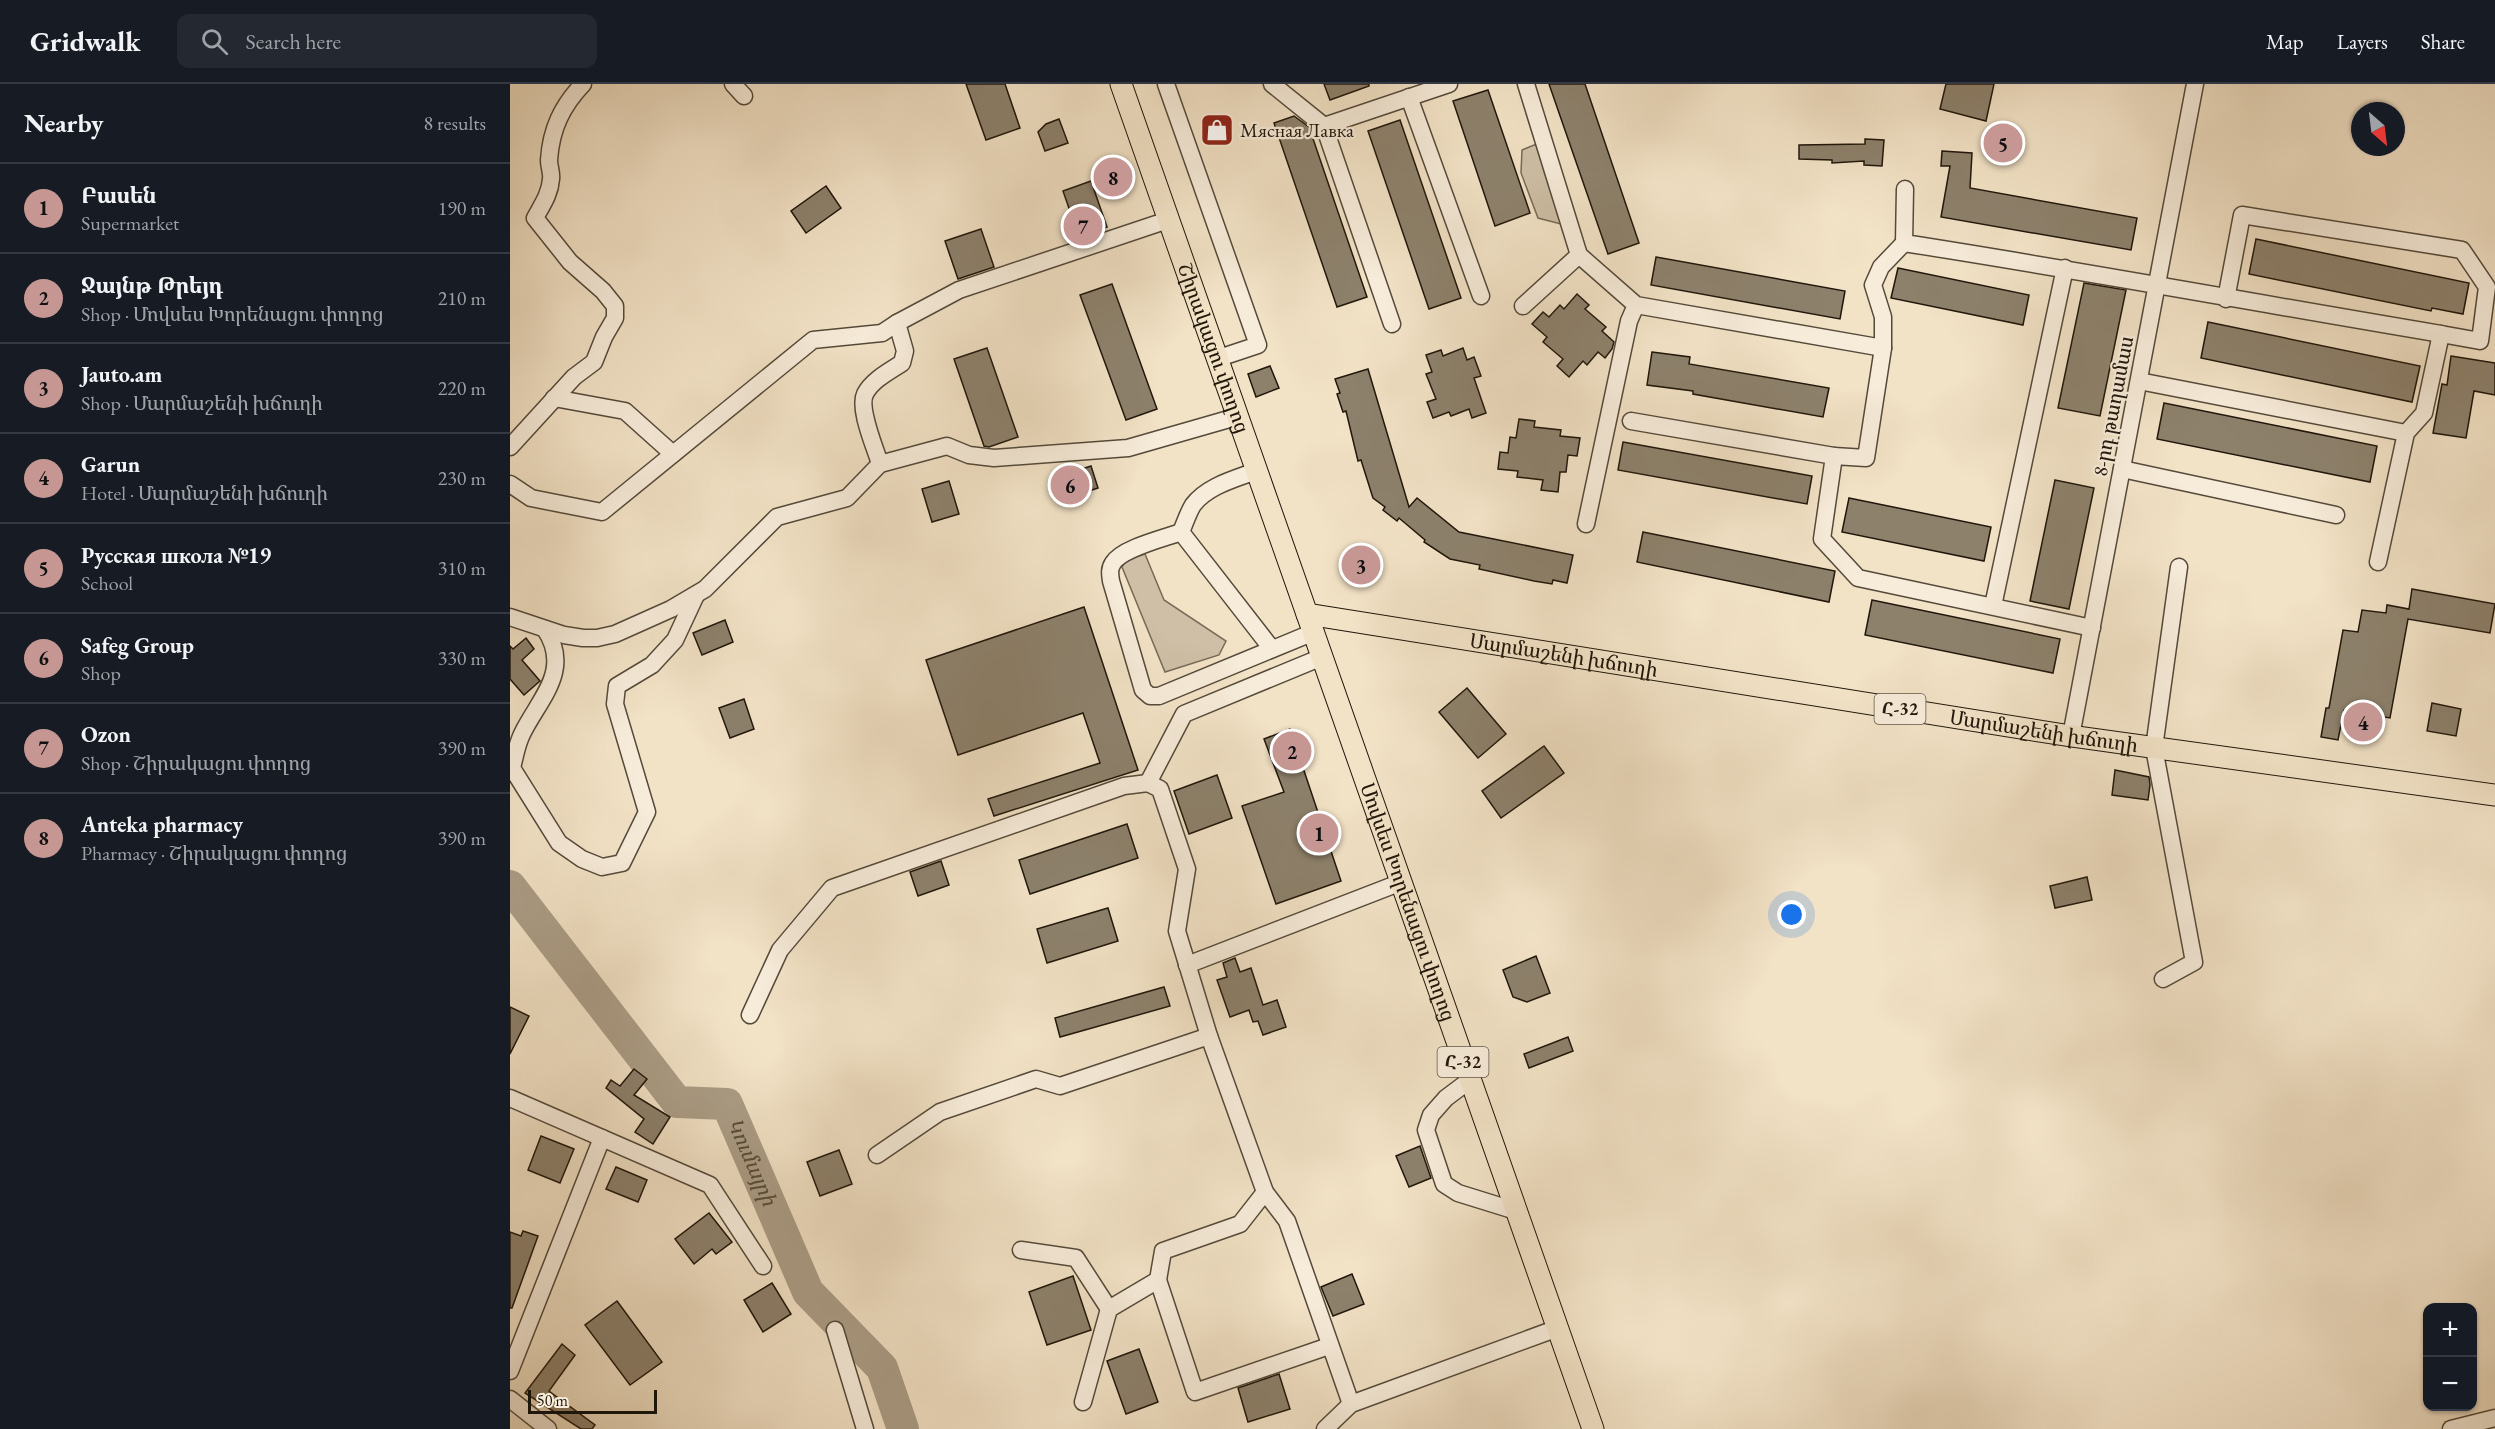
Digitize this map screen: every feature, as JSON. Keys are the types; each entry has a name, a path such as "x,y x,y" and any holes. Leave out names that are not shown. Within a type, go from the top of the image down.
{"main road":[{"name":"Շիրակացու փողոց","path":"1121,84 1310,623"},
{"name":"Մովսես Խորենացու փողոց","path":"1310,623 1593,1429"},
{"name":"Մարմաշենի խճուղի","path":"1310,623 2154,748 2495,795"}],"street":[{"path":"510,447 574,377 594,362 615,318 615,306 603,291 570,262 535,218 548,196 552,177 549,162 554,125 567,100 583,84"},
{"path":"1166,84 1258,345 1216,359"},
{"path":"1272,84 1324,126 1392,324"},
{"path":"1324,126 1449,84"},
{"path":"1526,84 1579,255 1636,305 1882,348"},
{"name":"8-րդ թաղամաս","path":"2072,736 2196,84"},
{"path":"1409,98 1481,296"},
{"path":"1631,421 1834,456 1866,458 1882,348 1882,317 1873,285 1881,267 1904,243 1905,189"},
{"path":"1904,243 2065,268 2157,286 2226,298 2441,334 2480,341 2487,286 2462,250 2242,215 2226,298"},
{"path":"510,484 531,498 602,513 813,340 882,333 959,290 1168,220"},
{"path":"1522,306 1579,255"},
{"path":"1993,606 2065,268"},
{"path":"1586,524 1629,321 1636,305"},
{"path":"880,464 863,409 865,395 875,382 902,363 905,351 897,323"},
{"path":"2378,562 2406,433 2424,413 2441,334"},
{"path":"2139,381 2406,433"},
{"path":"554,398 625,411 673,454"},
{"path":"510,617 545,629 583,638 615,634 705,589 777,517 847,498 880,464 947,446 969,455 994,458 1128,448 1236,417"},
{"path":"1834,456 1822,539 1858,578 2092,628"},
{"path":"2122,469 2336,514"},
{"path":"1256,471 1217,486 1204,494 1193,505 1181,532 1124,553 1114,561 1110,569 1111,581 1143,690 1150,696 1159,696 1272,649 1310,623"},
{"path":"1181,532 1272,649"},
{"path":"2163,978 2194,962 2154,748 2180,567"},
{"path":"545,629 551,637 555,652 555,669 544,700 522,734 512,768 559,843 582,859 602,867 622,863 647,812 615,704 617,686 652,665 675,640 696,595"},
{"path":"1148,783 1184,714 1322,657"},
{"path":"750,1015 780,950 832,888 1124,786 1148,783 1160,789 1187,869 1177,931 1209,1036 1264,1191 1287,1221 1351,1404"},
{"path":"1187,965 1400,883"},
{"path":"878,1155 940,1112 1036,1079 1060,1086 1209,1036"},
{"path":"1470,1080 1446,1098 1431,1115 1426,1130 1444,1184 1458,1193 1516,1211"},
{"path":"510,1098 710,1185 763,1266"},
{"path":"510,1371 602,1138"},
{"path":"1264,1191 1240,1224 1163,1251 1158,1280 1195,1392 1329,1346"},
{"path":"1021,1250 1076,1258 1108,1309"},
{"path":"1083,1402 1108,1309 1158,1280"},
{"path":"1325,1429 1351,1404 1558,1328"},
{"path":"835,1330 865,1429"},
{"path":"510,1399 548,1429"},
{"path":"2453,1429 2495,1418"}],"shaded area":[{"path":"1544,141 1561,224 1538,218 1521,173 1522,150"},
{"path":"1145,554 1164,600 1226,641 1219,655 1165,672 1122,567 1126,560"}],"building":[{"path":"966,84 1005,84 1020,128 986,140"},
{"path":"1324,84 1369,84 1369,86 1330,100"},
{"path":"1549,84 1585,84 1639,243 1608,254"},
{"path":"1946,84 1994,84 1986,121 1940,109"},
{"path":"1488,90 1530,213 1495,226 1453,101"},
{"path":"1294,116 1309,127 1367,297 1337,307 1274,123"},
{"path":"1059,119 1068,143 1045,151 1038,132 1046,124"},
{"path":"1400,120 1461,298 1429,309 1368,131"},
{"path":"1865,139 1884,140 1882,166 1864,165 1864,161 1832,163 1832,160 1799,159 1799,145 1865,144"},
{"path":"1942,151 1972,153 1970,188 2137,218 2131,250 1941,217 1950,166 1941,166"},
{"path":"1091,181 1107,227 1079,237 1063,191"},
{"path":"826,186 841,208 806,233 791,211"},
{"path":"981,229 994,267 958,279 945,241"},
{"path":"2256,239 2469,283 2463,314 2432,308 2431,311 2249,274"},
{"path":"1656,257 1845,291 1840,319 1651,285"},
{"path":"1898,268 2029,295 2023,325 1891,298"},
{"path":"2084,283 2126,290 2100,416 2058,408"},
{"path":"1112,284 1157,409 1126,420 1080,295"},
{"path":"1577,294 1589,305 1585,309 1606,327 1602,331 1614,342 1605,358 1598,352 1587,365 1583,361 1569,377 1557,366 1563,359 1543,342 1547,337 1532,324 1543,312 1549,317 1560,305 1564,309"},
{"path":"2208,322 2420,366 2412,402 2201,358"},
{"path":"987,348 1018,437 989,447 984,446 954,359"},
{"path":"1463,348 1467,360 1474,357 1481,376 1474,378 1486,413 1472,418 1469,409 1451,416 1449,412 1433,418 1427,402 1436,399 1426,374 1432,372 1426,355 1441,350 1443,356"},
{"path":"1652,352 1690,357 1689,364 1829,388 1823,417 1693,394 1693,391 1647,385"},
{"path":"2451,356 2495,363 2495,395 2474,391 2466,438 2433,433 2442,384 2447,385"},
{"path":"1270,366 1279,388 1256,397 1248,374"},
{"path":"1368,369 1409,507 1417,498 1459,532 1573,555 1567,583 1553,580 1552,584 1534,581 1479,569 1480,565 1450,559 1424,542 1425,540 1399,518 1397,521 1383,510 1385,507 1373,498 1361,460 1358,461 1346,411 1343,412 1337,394 1340,393 1335,379"},
{"path":"2164,403 2377,446 2370,482 2157,439"},
{"path":"1519,419 1535,421 1534,427 1561,430 1560,436 1580,438 1577,456 1568,455 1566,472 1560,472 1558,492 1541,490 1543,480 1517,477 1518,471 1498,469 1500,452 1508,453 1510,437 1516,438"},
{"path":"1623,442 1812,476 1807,504 1618,470"},
{"path":"1091,466 1098,488 1068,498 1061,476"},
{"path":"2055,480 2094,488 2069,609 2030,601"},
{"path":"949,481 959,514 932,522 922,489"},
{"path":"1849,498 1991,527 1984,561 1842,532"},
{"path":"1643,532 1835,571 1829,602 1637,562"},
{"path":"1359,552 1373,568 1363,577 1348,562"},
{"path":"2412,589 2495,604 2490,633 2408,619 2390,718 2344,710 2338,740 2321,737 2326,708 2329,708 2343,630 2358,632 2362,610 2386,613 2387,605 2409,609"},
{"path":"1872,600 2060,639 2053,673 1865,635"},
{"path":"1084,607 1138,770 994,816 988,799 1100,763 1083,713 958,755 926,660"},
{"path":"725,620 733,642 702,655 693,633"},
{"path":"526,638 534,649 522,660 540,681 524,695 510,679 510,646 513,649"},
{"path":"1467,688 1506,734 1478,758 1439,712"},
{"path":"744,699 754,729 730,738 719,708"},
{"path":"2432,703 2461,709 2456,736 2427,731"},
{"path":"1290,729 1341,881 1276,904 1242,806 1284,792 1264,739"},
{"path":"1544,746 1564,773 1501,818 1482,791"},
{"path":"2115,770 2149,777 2148,800 2112,795"},
{"path":"1217,775 1232,818 1189,834 1174,791"},
{"path":"1127,824 1138,858 1030,894 1019,860"},
{"path":"941,861 949,885 918,896 910,872"},
{"path":"2087,877 2092,900 2055,908 2050,886"},
{"path":"1108,908 1118,941 1047,963 1037,929"},
{"path":"1536,956 1550,993 1527,1002 1513,997 1503,970"},
{"path":"1235,958 1240,972 1251,968 1263,1005 1277,1000 1286,1027 1263,1035 1258,1021 1253,1022 1249,1010 1230,1017 1217,980 1227,977 1223,963"},
{"path":"1164,987 1170,1006 1060,1037 1055,1018"},
{"path":"510,1007 529,1016 510,1054"},
{"path":"1568,1037 1573,1051 1529,1068 1524,1054"},
{"path":"634,1069 647,1079 634,1095 670,1117 653,1144 635,1132 644,1119 606,1088 611,1080 620,1086"},
{"path":"541,1136 574,1149 560,1183 528,1170"},
{"path":"1420,1146 1431,1178 1409,1187 1396,1156"},
{"path":"839,1150 852,1184 820,1196 807,1162"},
{"path":"616,1167 647,1180 638,1202 606,1189"},
{"path":"709,1213 732,1242 716,1254 712,1249 694,1264 675,1239"},
{"path":"523,1231 538,1236 512,1308 510,1308 510,1232 521,1236"},
{"path":"1352,1274 1364,1304 1333,1316 1321,1287"},
{"path":"1073,1276 1091,1330 1047,1345 1029,1292"},
{"path":"772,1283 791,1314 763,1332 744,1300"},
{"path":"617,1301 662,1362 630,1385 585,1325"},
{"path":"562,1344 575,1355 549,1391 595,1425 592,1429 581,1429 525,1393"},
{"path":"1139,1349 1158,1402 1126,1414 1107,1361"},
{"path":"1279,1374 1290,1409 1248,1422 1238,1388"}],"waterway":[{"name":"Կումայրի","path":"510,886 677,1102 727,1104 808,1292 882,1368 903,1429"}],"place":[{"name":"Мясная Лавка","path":"1217,130"},
{"name":"Русская школа №19","path":"2003,143"},
{"name":"Anteka pharmacy","path":"1113,177"},
{"name":"Ozon","path":"1083,226"},
{"name":"Safeg Group","path":"1070,485"},
{"name":"Jauto.am","path":"1361,565"},
{"name":"Garun","path":"2363,722"},
{"name":"Ջայնթ Թրեյդ","path":"1292,751"},
{"name":"Բասեն","path":"1319,833"}]}
